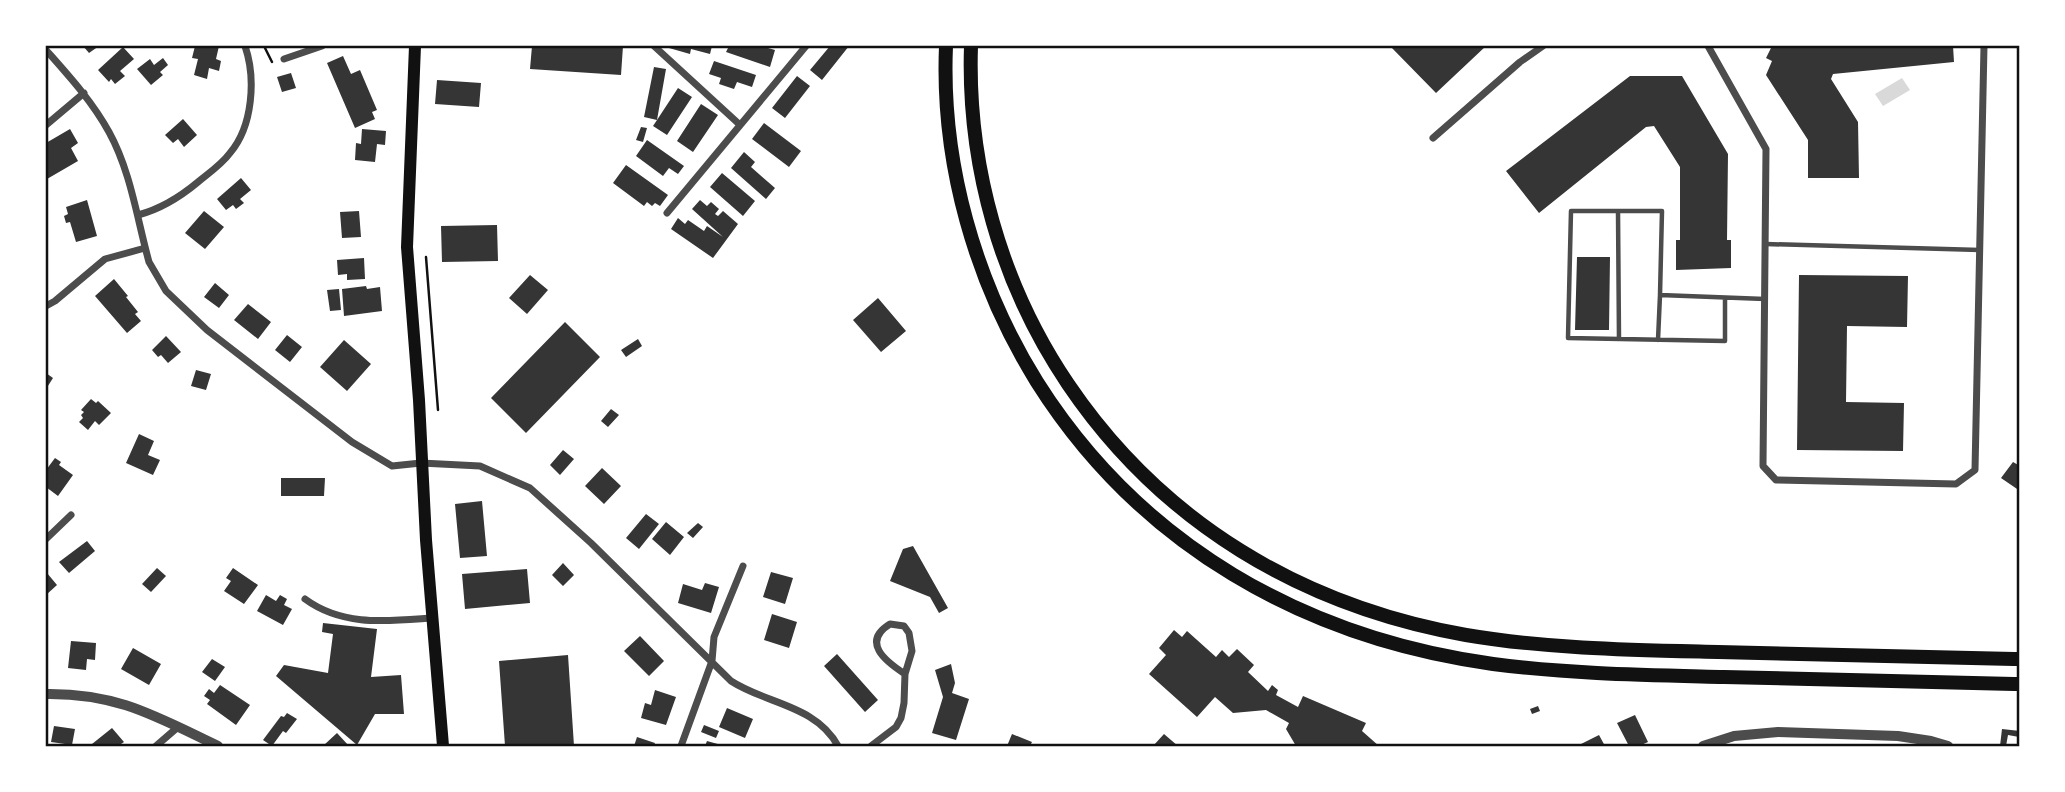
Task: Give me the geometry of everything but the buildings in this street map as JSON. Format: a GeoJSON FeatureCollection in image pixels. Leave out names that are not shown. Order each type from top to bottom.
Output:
{"type":"FeatureCollection","features":[{"type":"Feature","properties":{"kind":"highway"},"geometry":{"type":"LineString","coordinates":[[946,46],[948,119],[963,206],[990,291],[1016,345],[1063,420],[1122,488],[1166,528],[1240,580],[1303,612],[1367,637],[1407,648],[1494,664],[1614,674],[2020,684]]}},
{"type":"Feature","properties":{"kind":"highway"},"geometry":{"type":"LineString","coordinates":[[971,46],[973,115],[983,183],[998,240],[1032,323],[1077,398],[1134,466],[1178,506],[1249,557],[1301,584],[1356,607],[1412,623],[1498,639],[1615,649],[2020,659]]}},
{"type":"Feature","properties":{"kind":"main road"},"geometry":{"type":"LineString","coordinates":[[415,46],[407,247],[443,747]]}},
{"type":"Feature","properties":{"kind":"street"},"geometry":{"type":"LineString","coordinates":[[138,215],[175,199],[229,155],[238,142],[249,106],[251,71],[244,46]]}},
{"type":"Feature","properties":{"kind":"street"},"geometry":{"type":"LineString","coordinates":[[284,59],[322,46]]}},
{"type":"Feature","properties":{"kind":"street"},"geometry":{"type":"LineString","coordinates":[[654,46],[739,124]]}},
{"type":"Feature","properties":{"kind":"street"},"geometry":{"type":"LineString","coordinates":[[667,213],[806,46]]}},
{"type":"Feature","properties":{"kind":"street"},"geometry":{"type":"LineString","coordinates":[[1433,138],[1520,62],[1543,46]]}},
{"type":"Feature","properties":{"kind":"street"},"geometry":{"type":"LineString","coordinates":[[1708,46],[1766,149],[1763,466],[1776,480],[1956,484],[1975,470],[1984,46]]}},
{"type":"Feature","properties":{"kind":"street"},"geometry":{"type":"LineString","coordinates":[[46,50],[84,93],[116,146],[153,270],[166,291],[207,330],[352,442],[391,466],[421,463],[480,466],[530,488],[591,543],[731,681],[747,691],[804,713],[822,726],[838,747]]}},
{"type":"Feature","properties":{"kind":"street"},"geometry":{"type":"LineString","coordinates":[[46,125],[84,93]]}},
{"type":"Feature","properties":{"kind":"street"},"geometry":{"type":"LineString","coordinates":[[46,306],[105,260],[145,248]]}},
{"type":"Feature","properties":{"kind":"street"},"geometry":{"type":"LineString","coordinates":[[46,539],[71,515]]}},
{"type":"Feature","properties":{"kind":"street"},"geometry":{"type":"LineString","coordinates":[[681,747],[712,661],[714,638],[743,566]]}},
{"type":"Feature","properties":{"kind":"street"},"geometry":{"type":"LineString","coordinates":[[304,599],[328,611],[358,620],[378,622],[432,618]]}},
{"type":"Feature","properties":{"kind":"street"},"geometry":{"type":"LineString","coordinates":[[871,747],[896,727],[904,703],[905,674],[912,651],[909,633],[904,626],[890,624],[878,633],[876,641],[879,651],[905,674]]}},
{"type":"Feature","properties":{"kind":"street"},"geometry":{"type":"LineString","coordinates":[[46,694],[74,694],[137,707],[218,747]]}},
{"type":"Feature","properties":{"kind":"street"},"geometry":{"type":"LineString","coordinates":[[156,747],[178,727]]}},
{"type":"Feature","properties":{"kind":"street"},"geometry":{"type":"LineString","coordinates":[[1703,747],[1734,736],[1778,732],[1898,736],[1931,741],[1948,747]]}},
{"type":"Feature","properties":{"kind":"lane"},"geometry":{"type":"LineString","coordinates":[[1658,340],[1662,211],[1571,211],[1568,338],[1658,340],[1725,341],[1725,298]]}},
{"type":"Feature","properties":{"kind":"lane"},"geometry":{"type":"LineString","coordinates":[[1618,211],[1619,339]]}},
{"type":"Feature","properties":{"kind":"lane"},"geometry":{"type":"LineString","coordinates":[[1765,244],[1980,250]]}},
{"type":"Feature","properties":{"kind":"lane"},"geometry":{"type":"LineString","coordinates":[[1660,295],[1766,299]]}},
{"type":"Feature","properties":{"kind":"path"},"geometry":{"type":"LineString","coordinates":[[426,257],[438,410]]}},
{"type":"Feature","properties":{"kind":"shaded area"},"geometry":{"type":"Polygon","coordinates":[[[1902,78],[1910,90],[1883,106],[1875,94],[1902,78]]]}}]}
